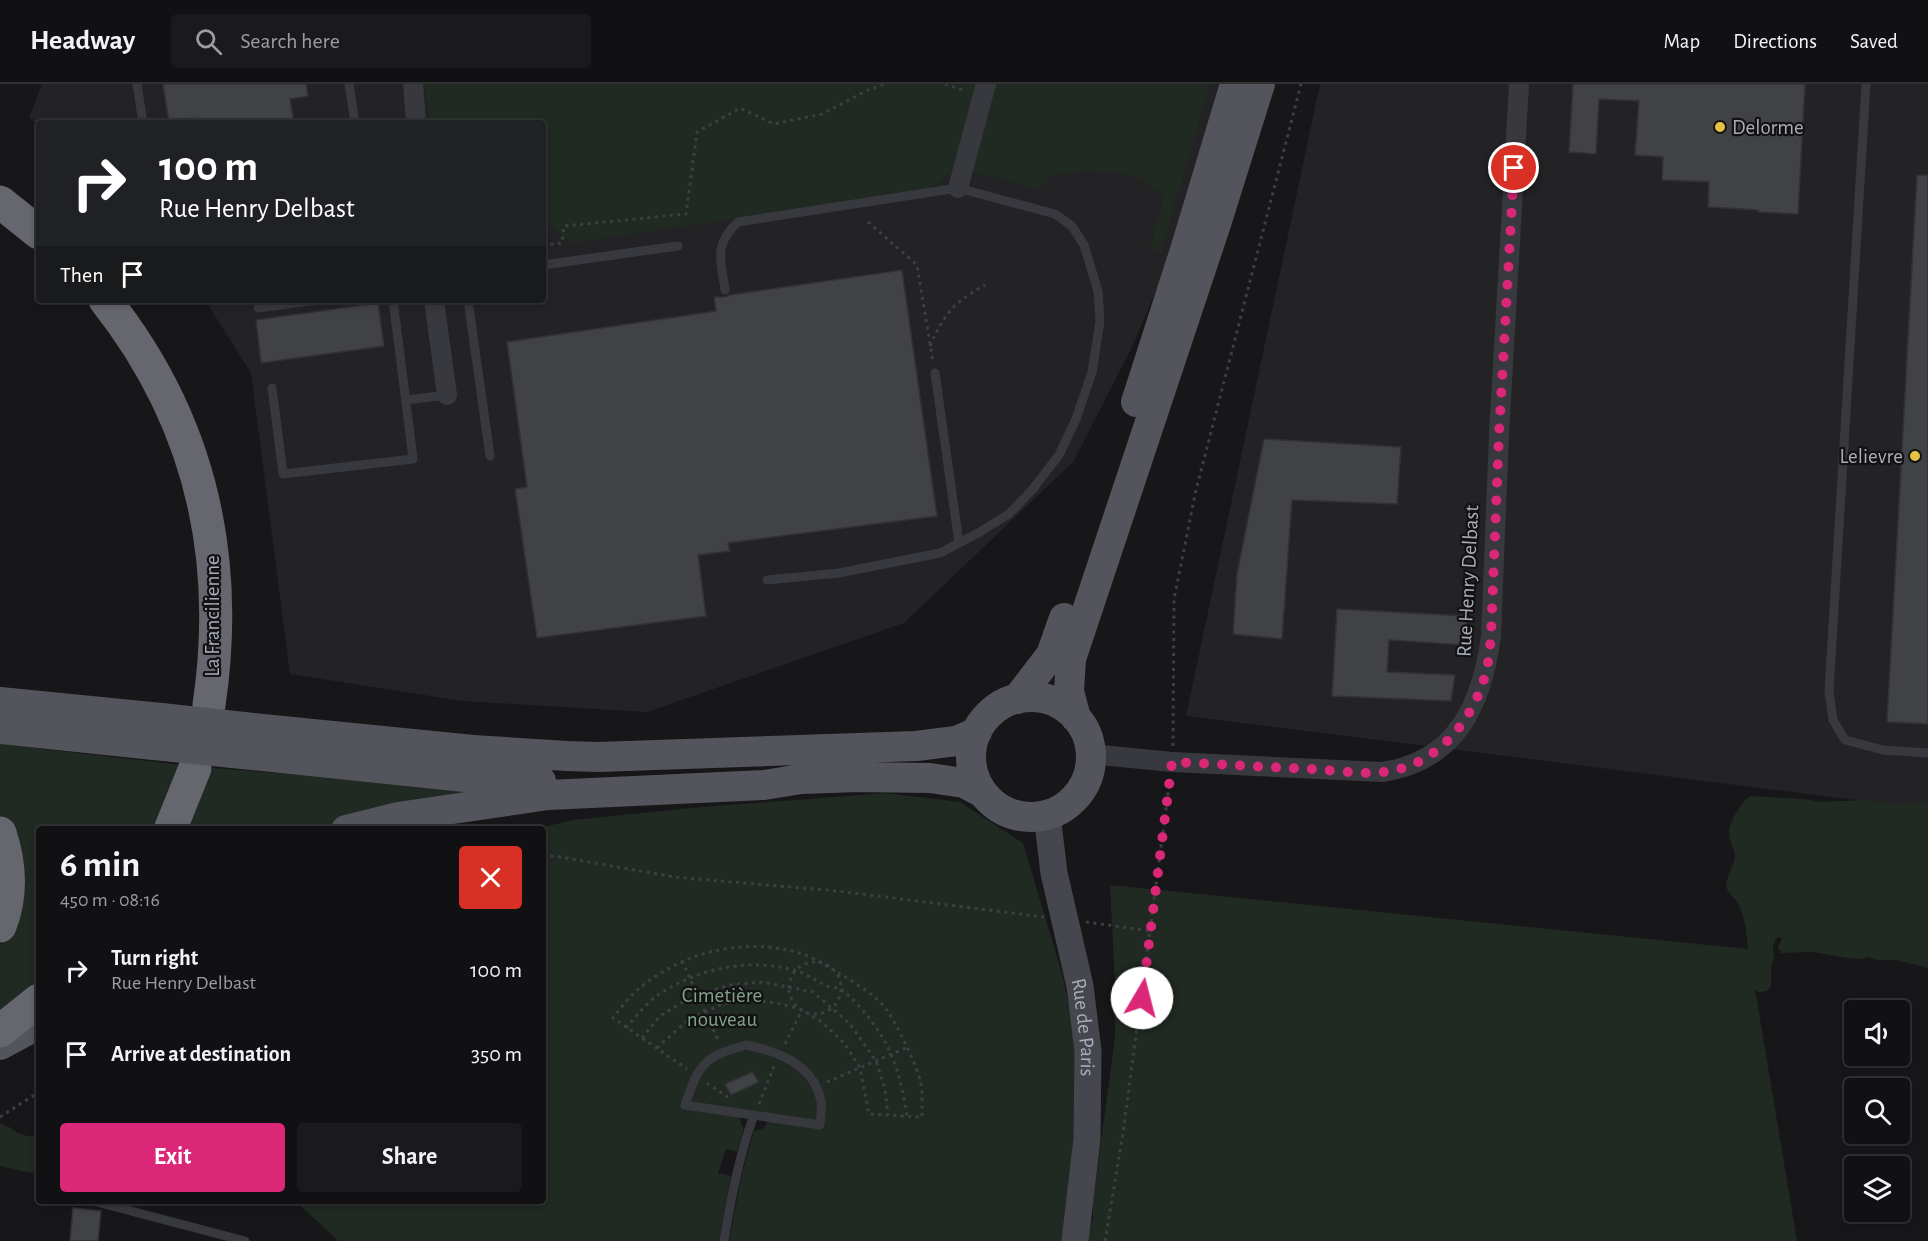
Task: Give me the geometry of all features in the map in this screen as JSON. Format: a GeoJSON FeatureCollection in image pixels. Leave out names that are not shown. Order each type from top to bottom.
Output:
{"type":"FeatureCollection","features":[{"type":"Feature","properties":{"kind":"highway"},"geometry":{"type":"LineString","coordinates":[[0,202],[36,231]]}},
{"type":"Feature","properties":{"kind":"highway","name":"La Francilienne"},"geometry":{"type":"LineString","coordinates":[[107,303],[136,342],[167,398],[188,447],[201,491],[210,532],[216,595],[215,662],[209,705]]}},
{"type":"Feature","properties":{"kind":"highway"},"geometry":{"type":"LineString","coordinates":[[172,826],[195,768]]}},
{"type":"Feature","properties":{"kind":"highway"},"geometry":{"type":"LineString","coordinates":[[0,833],[7,856],[8,879],[8,899],[0,926]]}},
{"type":"Feature","properties":{"kind":"highway"},"geometry":{"type":"LineString","coordinates":[[0,1031],[36,1002]]}},
{"type":"Feature","properties":{"kind":"main road"},"geometry":{"type":"LineString","coordinates":[[1017,699],[1051,655],[1079,577],[1186,247],[1235,84]]}},
{"type":"Feature","properties":{"kind":"main road"},"geometry":{"type":"LineString","coordinates":[[1076,718],[1069,691],[1071,659],[1216,224],[1260,84]]}},
{"type":"Feature","properties":{"kind":"main road"},"geometry":{"type":"LineString","coordinates":[[0,702],[157,731],[238,740],[502,780],[637,780],[766,776],[801,779],[930,778],[964,783],[983,793],[1006,812],[1027,817],[1047,815],[1065,807],[1080,792],[1088,774],[1091,754],[1087,735],[1076,718],[1064,707],[1049,700],[1033,697],[1017,699],[993,711],[977,732],[972,747],[975,779],[983,793]]}},
{"type":"Feature","properties":{"kind":"main road"},"geometry":{"type":"LineString","coordinates":[[0,729],[157,731]]}},
{"type":"Feature","properties":{"kind":"main road"},"geometry":{"type":"LineString","coordinates":[[238,740],[598,757],[916,746],[956,741],[977,732]]}},
{"type":"Feature","properties":{"kind":"main road"},"geometry":{"type":"LineString","coordinates":[[362,826],[398,817],[548,795],[764,785],[801,779]]}},
{"type":"Feature","properties":{"kind":"main road"},"geometry":{"type":"LineString","coordinates":[[0,1045],[36,1026]]}},
{"type":"Feature","properties":{"kind":"street"},"geometry":{"type":"LineString","coordinates":[[413,84],[416,120]]}},
{"type":"Feature","properties":{"kind":"street","name":"Rue Henry Delbast"},"geometry":{"type":"LineString","coordinates":[[1091,754],[1172,762],[1364,772],[1398,770],[1415,764],[1440,748],[1462,725],[1472,709],[1487,668],[1491,636],[1499,434],[1519,84]]}},
{"type":"Feature","properties":{"kind":"street"},"geometry":{"type":"LineString","coordinates":[[958,188],[984,90]]}},
{"type":"Feature","properties":{"kind":"street"},"geometry":{"type":"LineString","coordinates":[[434,303],[447,394]]}},
{"type":"Feature","properties":{"kind":"street","name":"Rue de Paris"},"geometry":{"type":"LineString","coordinates":[[1047,815],[1054,873],[1080,986],[1088,1051],[1087,1139],[1075,1241]]}},
{"type":"Feature","properties":{"kind":"lane"},"geometry":{"type":"LineString","coordinates":[[137,84],[143,120]]}},
{"type":"Feature","properties":{"kind":"lane"},"geometry":{"type":"LineString","coordinates":[[349,84],[355,120]]}},
{"type":"Feature","properties":{"kind":"lane"},"geometry":{"type":"LineString","coordinates":[[1866,84],[1829,691],[1833,720],[1845,740],[1883,750],[1928,753]]}},
{"type":"Feature","properties":{"kind":"lane"},"geometry":{"type":"LineString","coordinates":[[725,290],[721,247],[726,233],[738,222],[958,188],[1055,214],[1072,226],[1084,245],[1098,291],[1100,321],[1092,372],[1076,419],[1059,455],[1032,490],[1008,513],[978,533],[940,553],[839,573],[767,580]]}},
{"type":"Feature","properties":{"kind":"lane"},"geometry":{"type":"LineString","coordinates":[[546,266],[678,246]]}},
{"type":"Feature","properties":{"kind":"lane"},"geometry":{"type":"LineString","coordinates":[[258,309],[297,303]]}},
{"type":"Feature","properties":{"kind":"lane"},"geometry":{"type":"LineString","coordinates":[[272,388],[283,474],[413,459],[393,303]]}},
{"type":"Feature","properties":{"kind":"lane"},"geometry":{"type":"LineString","coordinates":[[468,303],[490,456]]}},
{"type":"Feature","properties":{"kind":"lane"},"geometry":{"type":"LineString","coordinates":[[935,373],[959,543]]}},
{"type":"Feature","properties":{"kind":"lane"},"geometry":{"type":"LineString","coordinates":[[406,400],[447,394]]}},
{"type":"Feature","properties":{"kind":"lane"},"geometry":{"type":"LineString","coordinates":[[746,1045],[768,1049],[803,1067],[817,1086],[821,1103],[820,1125],[685,1105],[695,1075],[708,1061],[723,1052],[746,1045]]}},
{"type":"Feature","properties":{"kind":"lane"},"geometry":{"type":"LineString","coordinates":[[724,1241],[742,1153],[754,1115]]}},
{"type":"Feature","properties":{"kind":"lane"},"geometry":{"type":"LineString","coordinates":[[105,1204],[244,1241]]}},
{"type":"Feature","properties":{"kind":"path"},"geometry":{"type":"LineString","coordinates":[[546,245],[562,243],[564,226],[686,214],[697,132],[740,108],[774,124],[822,114],[868,90],[885,84]]}},
{"type":"Feature","properties":{"kind":"path"},"geometry":{"type":"LineString","coordinates":[[945,84],[984,90]]}},
{"type":"Feature","properties":{"kind":"path"},"geometry":{"type":"LineString","coordinates":[[1105,1241],[1123,1133],[1172,762],[1174,599],[1196,490],[1301,84]]}},
{"type":"Feature","properties":{"kind":"path"},"geometry":{"type":"LineString","coordinates":[[867,222],[917,265],[935,373]]}},
{"type":"Feature","properties":{"kind":"path"},"geometry":{"type":"LineString","coordinates":[[930,346],[940,322],[950,310],[965,296],[985,285]]}},
{"type":"Feature","properties":{"kind":"path"},"geometry":{"type":"LineString","coordinates":[[546,856],[674,877],[837,891],[1151,931]]}},
{"type":"Feature","properties":{"kind":"path"},"geometry":{"type":"LineString","coordinates":[[657,1048],[686,1022],[720,1005],[739,1001],[761,1001],[782,1004],[802,1010],[817,1014],[831,1008],[836,1003],[840,989],[837,976],[827,966],[819,963],[803,965],[792,975],[789,987],[792,1001],[802,1010],[822,1022],[844,1043],[860,1068],[869,1113],[922,1117],[921,1081],[908,1047],[883,1005],[860,986],[827,966],[801,953],[773,947],[742,946],[712,951],[682,962],[656,975],[633,994],[613,1018],[754,1115]]}},
{"type":"Feature","properties":{"kind":"path"},"geometry":{"type":"LineString","coordinates":[[682,962],[723,1052]]}},
{"type":"Feature","properties":{"kind":"path"},"geometry":{"type":"LineString","coordinates":[[627,1028],[657,995],[690,978],[720,967],[755,965],[796,970],[829,987],[840,989],[876,1027],[892,1054],[902,1082],[907,1116]]}},
{"type":"Feature","properties":{"kind":"path"},"geometry":{"type":"LineString","coordinates":[[642,1038],[660,1016],[697,995],[730,985],[764,982],[813,992],[850,1024],[876,1061],[885,1089],[888,1115]]}},
{"type":"Feature","properties":{"kind":"path"},"geometry":{"type":"LineString","coordinates":[[817,1086],[908,1047]]}},
{"type":"Feature","properties":{"kind":"path"},"geometry":{"type":"LineString","coordinates":[[0,1117],[36,1094]]}},
{"type":"Feature","properties":{"kind":"shaded area"},"geometry":{"type":"Polygon","coordinates":[[[42,84],[1219,84],[1169,261],[1131,349],[1073,462],[904,623],[647,712],[462,701],[290,674],[251,373],[207,303],[546,303],[546,120],[36,120],[36,124],[29,118],[42,84]]]}},
{"type":"Feature","properties":{"kind":"shaded area"},"geometry":{"type":"Polygon","coordinates":[[[1320,84],[1928,84],[1928,809],[1186,716],[1320,84]]]}},
{"type":"Feature","properties":{"kind":"green space"},"geometry":{"type":"Polygon","coordinates":[[[425,84],[1210,84],[1161,252],[1150,249],[1164,194],[1135,176],[1086,170],[1052,176],[1040,189],[959,168],[926,191],[571,243],[552,226],[546,225],[546,120],[430,120],[425,84]]]}},
{"type":"Feature","properties":{"kind":"green space"},"geometry":{"type":"Polygon","coordinates":[[[0,744],[183,765],[159,826],[36,826],[36,988],[0,1018],[0,945],[5,936],[6,826],[0,815],[0,744]]]}},
{"type":"Feature","properties":{"kind":"green space"},"geometry":{"type":"Polygon","coordinates":[[[212,768],[513,791],[338,826],[187,826],[212,768]]]}},
{"type":"Feature","properties":{"kind":"green space","name":"Cimetière nouveau"},"geometry":{"type":"Polygon","coordinates":[[[885,793],[960,802],[1023,843],[1063,977],[1074,1031],[1079,1087],[1064,1241],[729,1241],[741,1178],[754,1131],[764,1128],[770,1118],[739,1114],[744,1128],[737,1152],[726,1149],[718,1173],[731,1176],[719,1241],[338,1241],[299,1204],[546,1204],[546,826],[574,820],[691,808],[885,793]]]}},
{"type":"Feature","properties":{"kind":"green space"},"geometry":{"type":"Polygon","coordinates":[[[1751,796],[1819,802],[1864,800],[1928,804],[1928,968],[1896,960],[1877,960],[1868,957],[1848,958],[1813,952],[1781,953],[1778,947],[1782,939],[1779,937],[1773,945],[1771,986],[1767,991],[1759,992],[1755,989],[1797,1241],[1087,1241],[1093,1217],[1093,1201],[1115,1037],[1110,885],[1748,949],[1742,914],[1726,885],[1735,857],[1729,837],[1731,824],[1740,807],[1751,796]]]}},
{"type":"Feature","properties":{"kind":"green space"},"geometry":{"type":"Polygon","coordinates":[[[0,1123],[26,1136],[36,1136],[36,1171],[31,1173],[0,1166],[0,1123]]]}},
{"type":"Feature","properties":{"kind":"building"},"geometry":{"type":"Polygon","coordinates":[[[163,84],[306,84],[308,96],[290,99],[294,120],[195,120],[195,118],[169,120],[163,84]]]}},
{"type":"Feature","properties":{"kind":"building","name":"Delorme"},"geometry":{"type":"Polygon","coordinates":[[[1573,84],[1805,84],[1798,214],[1708,207],[1709,182],[1662,180],[1663,157],[1635,155],[1639,101],[1599,99],[1596,154],[1569,152],[1573,84]]]}},
{"type":"Feature","properties":{"kind":"building","name":"Lelievre"},"geometry":{"type":"Polygon","coordinates":[[[1917,175],[1928,175],[1928,724],[1887,722],[1917,175]]]}},
{"type":"Feature","properties":{"kind":"building"},"geometry":{"type":"Polygon","coordinates":[[[902,270],[937,516],[728,543],[730,551],[698,555],[706,616],[537,638],[515,489],[527,487],[507,342],[716,311],[714,297],[902,270]]]}},
{"type":"Feature","properties":{"kind":"building"},"geometry":{"type":"Polygon","coordinates":[[[378,303],[384,346],[261,363],[256,320],[378,303]]]}},
{"type":"Feature","properties":{"kind":"building"},"geometry":{"type":"Polygon","coordinates":[[[1264,439],[1401,447],[1397,504],[1292,500],[1282,639],[1233,634],[1237,574],[1264,439]]]}},
{"type":"Feature","properties":{"kind":"building"},"geometry":{"type":"Polygon","coordinates":[[[1337,609],[1467,616],[1465,645],[1389,640],[1387,672],[1455,675],[1451,701],[1332,696],[1337,609]]]}},
{"type":"Feature","properties":{"kind":"building"},"geometry":{"type":"Polygon","coordinates":[[[752,1072],[759,1082],[731,1095],[725,1084],[752,1072]]]}},
{"type":"Feature","properties":{"kind":"building"},"geometry":{"type":"Polygon","coordinates":[[[73,1208],[101,1211],[98,1241],[70,1241],[73,1208]]]}},
{"type":"Feature","properties":{"kind":"place","name":"Delorme"},"geometry":{"type":"Point","coordinates":[1720,127]}},
{"type":"Feature","properties":{"kind":"place","name":"Lelievre"},"geometry":{"type":"Point","coordinates":[1915,456]}},
{"type":"Feature","properties":{"kind":"route"},"geometry":{"type":"LineString","coordinates":[[1142,998],[1172,762],[1364,772],[1398,770],[1433,754],[1448,742],[1472,709],[1487,668],[1491,636],[1499,434],[1514,168]]}}]}
